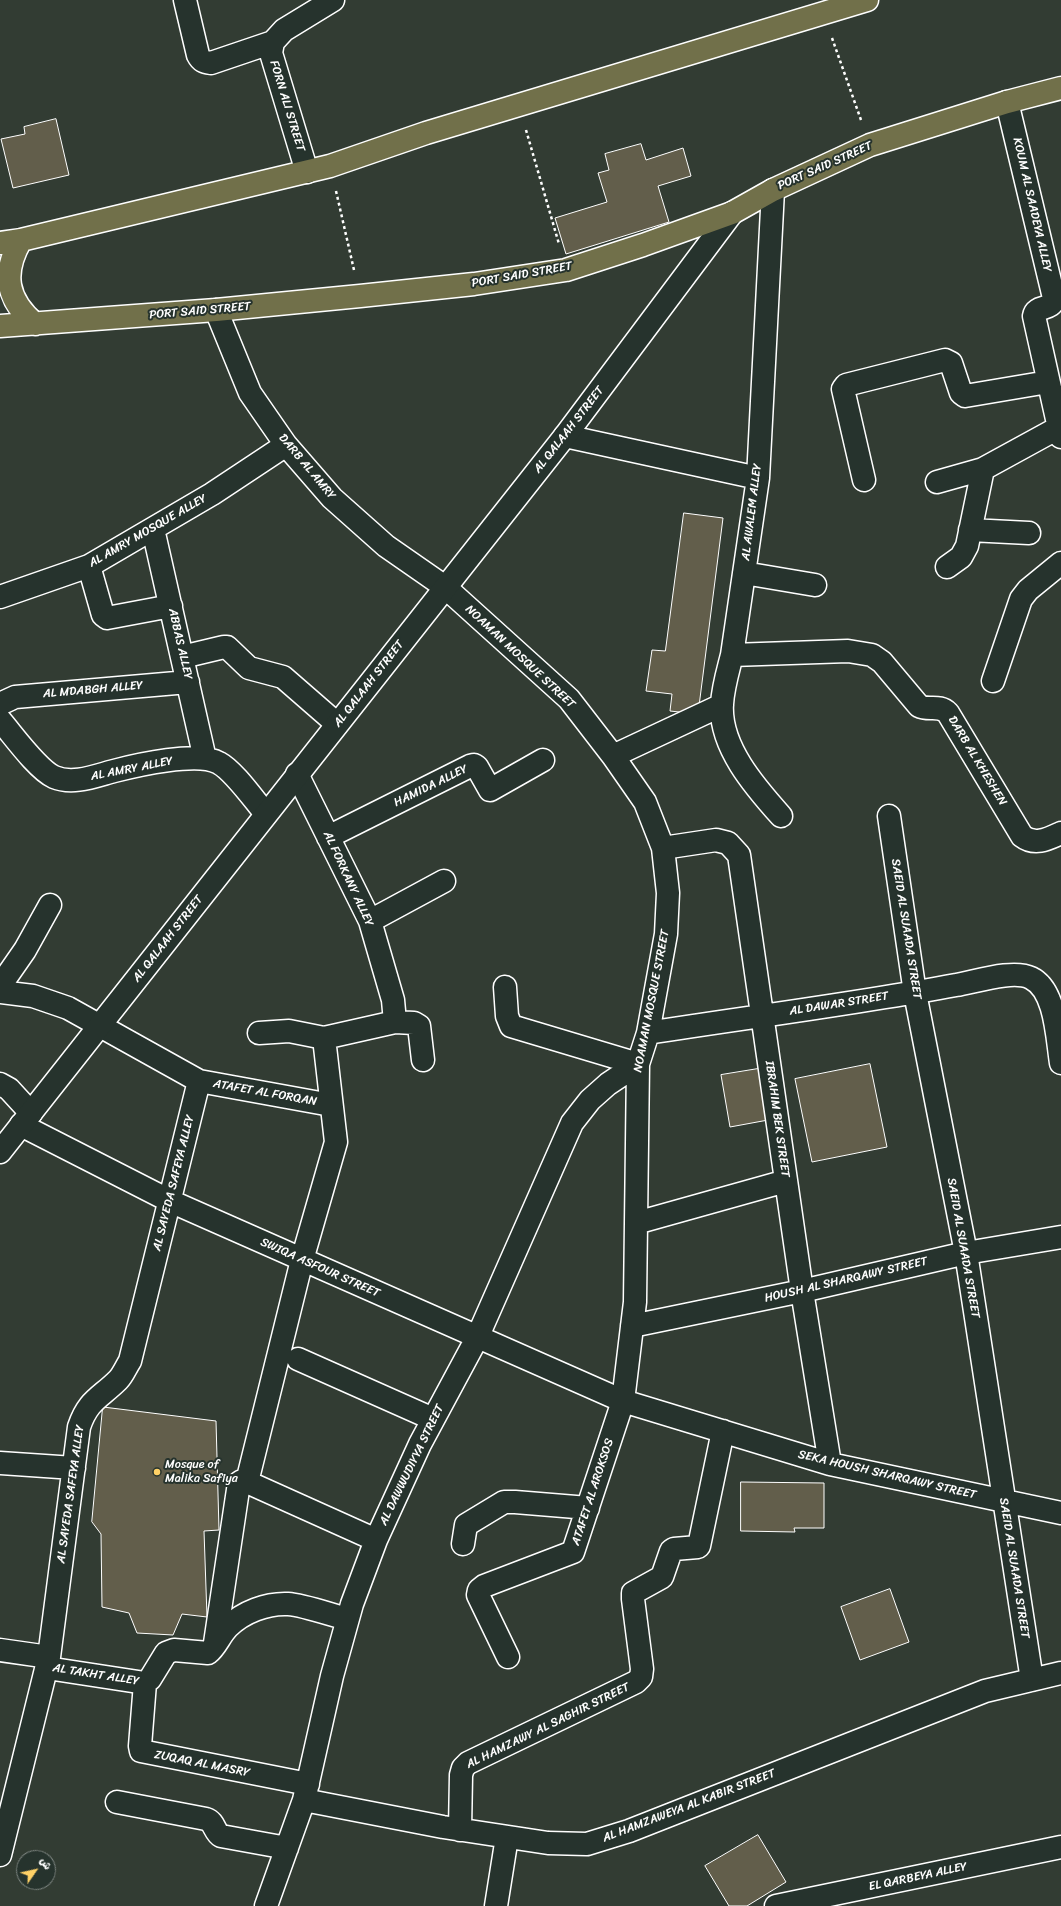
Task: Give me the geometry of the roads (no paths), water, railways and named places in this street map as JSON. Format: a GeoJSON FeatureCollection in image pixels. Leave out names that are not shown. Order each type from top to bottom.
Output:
{"type":"FeatureCollection","features":[{"type":"Feature","properties":{"kind":"main road"},"geometry":{"type":"LineString","coordinates":[[0,243],[21,240],[330,166],[426,133],[867,0]]}},
{"type":"Feature","properties":{"kind":"main road","name":"PORT SAID STREET"},"geometry":{"type":"LineString","coordinates":[[0,326],[216,310],[360,296],[474,284],[566,270],[643,245],[732,213],[773,190],[870,145],[1007,102],[1061,88]]}},
{"type":"Feature","properties":{"kind":"main road"},"geometry":{"type":"LineString","coordinates":[[21,240],[13,254],[9,269],[10,285],[14,300],[23,313],[35,324]]}},
{"type":"Feature","properties":{"kind":"street"},"geometry":{"type":"LineString","coordinates":[[185,0],[198,55],[201,60],[211,63],[273,42],[311,5],[333,0]]}},
{"type":"Feature","properties":{"kind":"street","name":"FORN ALI STREET"},"geometry":{"type":"LineString","coordinates":[[273,42],[272,53],[307,172]]}},
{"type":"Feature","properties":{"kind":"street","name":"KOUM AL SAADEYA ALLEY"},"geometry":{"type":"LineString","coordinates":[[1007,102],[1054,298],[1053,304],[1038,309],[1034,316],[1060,432]]}},
{"type":"Feature","properties":{"kind":"street","name":"AL AWALEM ALLEY"},"geometry":{"type":"LineString","coordinates":[[773,190],[758,478],[732,655],[722,705],[726,731],[736,756],[766,800],[781,816]]}},
{"type":"Feature","properties":{"kind":"street","name":"AL QALAAH STREET"},"geometry":{"type":"LineString","coordinates":[[0,1152],[565,436],[732,213]]}},
{"type":"Feature","properties":{"kind":"street","name":"DARB AL AMRY"},"geometry":{"type":"LineString","coordinates":[[216,310],[250,393],[286,445],[332,498],[386,546],[445,587]]}},
{"type":"Feature","properties":{"kind":"street"},"geometry":{"type":"LineString","coordinates":[[864,480],[844,387],[846,385],[945,360],[951,362],[961,392],[968,397],[1048,382]]}},
{"type":"Feature","properties":{"kind":"street"},"geometry":{"type":"LineString","coordinates":[[937,482],[982,469],[1060,432]]}},
{"type":"Feature","properties":{"kind":"street"},"geometry":{"type":"LineString","coordinates":[[565,436],[758,478]]}},
{"type":"Feature","properties":{"kind":"street","name":"AL AMRY MOSQUE ALLEY"},"geometry":{"type":"LineString","coordinates":[[0,597],[89,566],[212,494],[286,445]]}},
{"type":"Feature","properties":{"kind":"street"},"geometry":{"type":"LineString","coordinates":[[947,567],[964,553],[982,469]]}},
{"type":"Feature","properties":{"kind":"street","name":"ABBAS ALLEY"},"geometry":{"type":"LineString","coordinates":[[153,529],[205,759]]}},
{"type":"Feature","properties":{"kind":"street"},"geometry":{"type":"LineString","coordinates":[[970,530],[1029,533]]}},
{"type":"Feature","properties":{"kind":"street"},"geometry":{"type":"LineString","coordinates":[[993,681],[1021,599],[1028,590],[1061,563]]}},
{"type":"Feature","properties":{"kind":"street"},"geometry":{"type":"LineString","coordinates":[[89,566],[103,615],[107,618],[171,606]]}},
{"type":"Feature","properties":{"kind":"street"},"geometry":{"type":"LineString","coordinates":[[744,573],[816,585]]}},
{"type":"Feature","properties":{"kind":"street","name":"NOAMAN MOSQUE STREET"},"geometry":{"type":"LineString","coordinates":[[445,587],[569,700],[613,756],[644,802],[663,848],[668,893],[666,934],[648,1033],[638,1064],[635,1302],[623,1401]]}},
{"type":"Feature","properties":{"kind":"street"},"geometry":{"type":"LineString","coordinates":[[182,657],[227,647],[249,668],[283,678],[337,724]]}},
{"type":"Feature","properties":{"kind":"street","name":"DARB AL KHESHEN"},"geometry":{"type":"LineString","coordinates":[[732,655],[848,650],[872,655],[882,662],[919,706],[924,708],[938,707],[944,709],[948,713],[1022,836],[1028,841],[1036,842],[1061,833]]}},
{"type":"Feature","properties":{"kind":"street","name":"AL MDABGH ALLEY"},"geometry":{"type":"LineString","coordinates":[[0,704],[14,697],[188,682]]}},
{"type":"Feature","properties":{"kind":"street"},"geometry":{"type":"LineString","coordinates":[[613,756],[722,705]]}},
{"type":"Feature","properties":{"kind":"street","name":"AL AMRY ALLEY"},"geometry":{"type":"LineString","coordinates":[[0,720],[43,770],[55,777],[68,780],[81,779],[140,765],[191,758],[205,759],[219,763],[236,779],[266,814]]}},
{"type":"Feature","properties":{"kind":"street","name":"HAMIDA ALLEY"},"geometry":{"type":"LineString","coordinates":[[328,837],[470,766],[474,765],[477,767],[490,790],[543,760]]}},
{"type":"Feature","properties":{"kind":"street","name":"AL FORKANY ALLEY"},"geometry":{"type":"LineString","coordinates":[[298,774],[370,921],[393,1000],[395,1022]]}},
{"type":"Feature","properties":{"kind":"street","name":"SAEID AL SUAADA STREET"},"geometry":{"type":"LineString","coordinates":[[890,816],[915,993],[966,1253],[1032,1680]]}},
{"type":"Feature","properties":{"kind":"street","name":"IBRAHIM BEK STREET"},"geometry":{"type":"LineString","coordinates":[[663,848],[716,840],[728,843],[739,855],[802,1291],[830,1464]]}},
{"type":"Feature","properties":{"kind":"street"},"geometry":{"type":"LineString","coordinates":[[370,921],[444,881]]}},
{"type":"Feature","properties":{"kind":"street"},"geometry":{"type":"LineString","coordinates":[[0,986],[25,950],[50,906]]}},
{"type":"Feature","properties":{"kind":"street","name":"AL DAWAR STREET"},"geometry":{"type":"LineString","coordinates":[[648,1033],[915,993],[1013,974],[1030,977],[1043,986],[1050,999],[1061,1063]]}},
{"type":"Feature","properties":{"kind":"street"},"geometry":{"type":"LineString","coordinates":[[505,987],[507,1016],[511,1026],[638,1064]]}},
{"type":"Feature","properties":{"kind":"street","name":"ATAFET AL FORQAN"},"geometry":{"type":"LineString","coordinates":[[0,992],[33,996],[61,1005],[100,1024],[199,1081],[331,1105]]}},
{"type":"Feature","properties":{"kind":"street"},"geometry":{"type":"LineString","coordinates":[[259,1033],[289,1031],[324,1038],[395,1022],[414,1023],[419,1026],[423,1060]]}},
{"type":"Feature","properties":{"kind":"street"},"geometry":{"type":"LineString","coordinates":[[247,1482],[302,1260],[336,1142],[324,1038]]}},
{"type":"Feature","properties":{"kind":"street","name":"AL DAWWUDIYYA STREET"},"geometry":{"type":"LineString","coordinates":[[266,1906],[306,1792],[332,1676],[347,1619],[376,1540],[420,1444],[477,1338],[572,1123],[590,1100],[608,1084],[638,1064]]}},
{"type":"Feature","properties":{"kind":"street","name":"AL SAYEDA SAFEYA ALLEY"},"geometry":{"type":"LineString","coordinates":[[0,1855],[48,1662],[79,1427],[84,1412],[93,1400],[120,1378],[130,1361],[199,1081]]}},
{"type":"Feature","properties":{"kind":"street"},"geometry":{"type":"LineString","coordinates":[[0,1084],[9,1089],[26,1119]]}},
{"type":"Feature","properties":{"kind":"street","name":"SWIQA ASFOUR STREET"},"geometry":{"type":"LineString","coordinates":[[26,1119],[170,1201],[477,1338],[623,1401]]}},
{"type":"Feature","properties":{"kind":"street"},"geometry":{"type":"LineString","coordinates":[[636,1223],[786,1181]]}},
{"type":"Feature","properties":{"kind":"street","name":"HOUSH AL SHARQAWY STREET"},"geometry":{"type":"LineString","coordinates":[[632,1326],[802,1291],[966,1253],[1061,1237]]}},
{"type":"Feature","properties":{"kind":"street"},"geometry":{"type":"LineString","coordinates":[[298,1360],[433,1419]]}},
{"type":"Feature","properties":{"kind":"street","name":"SEKA HOUSH SHARQAWY STREET"},"geometry":{"type":"LineString","coordinates":[[623,1401],[830,1464],[1061,1513]]}},
{"type":"Feature","properties":{"kind":"street","name":"ATAFET AL AROKSOS"},"geometry":{"type":"LineString","coordinates":[[508,1657],[478,1595],[479,1590],[484,1586],[571,1554],[576,1548],[623,1401]]}},
{"type":"Feature","properties":{"kind":"street","name":"AL HAMZAWY AL SAGHIR STREET"},"geometry":{"type":"LineString","coordinates":[[460,1830],[461,1775],[463,1768],[468,1763],[636,1682],[641,1677],[642,1669],[632,1599],[633,1593],[662,1577],[671,1551],[674,1549],[699,1546],[723,1431]]}},
{"type":"Feature","properties":{"kind":"street"},"geometry":{"type":"LineString","coordinates":[[0,1463],[74,1468]]}},
{"type":"Feature","properties":{"kind":"street"},"geometry":{"type":"LineString","coordinates":[[215,1643],[239,1483],[242,1481],[376,1540]]}},
{"type":"Feature","properties":{"kind":"street"},"geometry":{"type":"LineString","coordinates":[[463,1544],[466,1525],[504,1502],[588,1508]]}},
{"type":"Feature","properties":{"kind":"street","name":"AL TAKHT ALLEY"},"geometry":{"type":"LineString","coordinates":[[0,1650],[145,1683],[150,1679],[166,1653],[174,1650],[208,1653],[213,1649],[215,1643],[229,1626],[246,1614],[266,1606],[288,1604],[347,1619]]}},
{"type":"Feature","properties":{"kind":"street","name":"AL HAMZAWEYA AL KABIR STREET"},"geometry":{"type":"LineString","coordinates":[[306,1792],[460,1830],[548,1843],[587,1844],[629,1831],[985,1691],[1061,1673]]}},
{"type":"Feature","properties":{"kind":"street","name":"ZUQAQ AL MASRY"},"geometry":{"type":"LineString","coordinates":[[145,1683],[140,1746],[141,1751],[306,1792]]}},
{"type":"Feature","properties":{"kind":"street"},"geometry":{"type":"LineString","coordinates":[[117,1802],[206,1819],[212,1822],[218,1834],[221,1836],[287,1848]]}},
{"type":"Feature","properties":{"kind":"street"},"geometry":{"type":"LineString","coordinates":[[496,1906],[507,1837]]}},
{"type":"Feature","properties":{"kind":"street","name":"EL QARBEYA ALLEY"},"geometry":{"type":"LineString","coordinates":[[776,1906],[1061,1847]]}},
{"type":"Feature","properties":{"kind":"place","name":"Mosque of Malika Safiya"},"geometry":{"type":"Point","coordinates":[157,1472]}}]}
